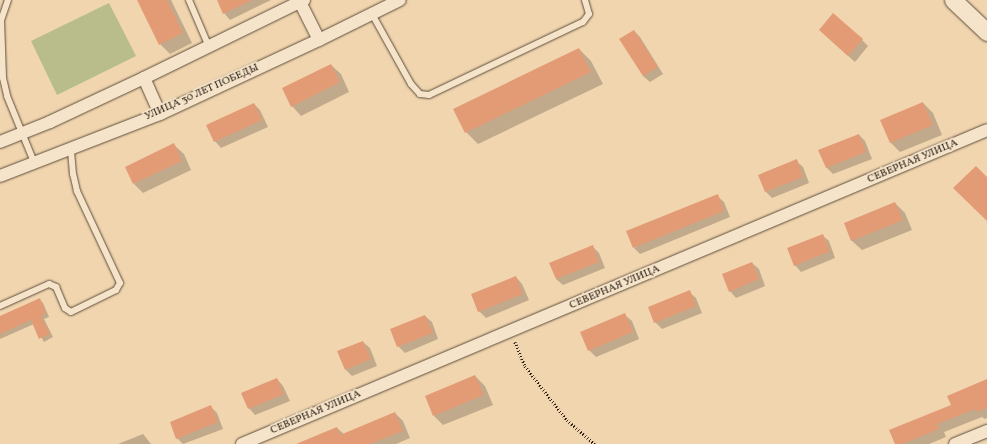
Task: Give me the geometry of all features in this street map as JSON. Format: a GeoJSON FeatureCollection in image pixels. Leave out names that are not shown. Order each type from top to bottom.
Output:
{"type":"FeatureCollection","features":[{"type":"Feature","properties":{"kind":"main road"},"geometry":{"type":"LineString","coordinates":[[953,0],[987,32]]}},
{"type":"Feature","properties":{"kind":"street","name":"УЛИЦА 30 ЛЕТ ПОБЕДЫ"},"geometry":{"type":"LineString","coordinates":[[0,176],[160,114],[319,40],[400,0]]}},
{"type":"Feature","properties":{"kind":"street"},"geometry":{"type":"LineString","coordinates":[[0,142],[50,122],[144,78],[301,1],[319,40]]}},
{"type":"Feature","properties":{"kind":"street"},"geometry":{"type":"LineString","coordinates":[[144,78],[160,114]]}},
{"type":"Feature","properties":{"kind":"street","name":"СЕВЕРНАЯ УЛИЦА"},"geometry":{"type":"LineString","coordinates":[[242,444],[511,332],[987,130]]}},
{"type":"Feature","properties":{"kind":"street"},"geometry":{"type":"LineString","coordinates":[[955,444],[987,431]]}},
{"type":"Feature","properties":{"kind":"lane"},"geometry":{"type":"LineString","coordinates":[[8,0],[0,19],[3,78],[7,96],[34,162]]}},
{"type":"Feature","properties":{"kind":"lane"},"geometry":{"type":"LineString","coordinates":[[189,0],[209,46]]}},
{"type":"Feature","properties":{"kind":"lane"},"geometry":{"type":"LineString","coordinates":[[372,14],[411,84],[420,94],[429,95],[583,22],[589,14],[585,0]]}},
{"type":"Feature","properties":{"kind":"lane"},"geometry":{"type":"LineString","coordinates":[[0,306],[49,284],[56,287],[65,308],[71,312],[116,290],[120,283],[77,191],[67,150]]}},
{"type":"Feature","properties":{"kind":"path"},"geometry":{"type":"LineString","coordinates":[[511,332],[525,366],[566,420],[595,444]]}},
{"type":"Feature","properties":{"kind":"green space"},"geometry":{"type":"Polygon","coordinates":[[[109,3],[136,56],[57,95],[31,41],[109,3]]]}},
{"type":"Feature","properties":{"kind":"building"},"geometry":{"type":"Polygon","coordinates":[[[137,0],[167,0],[183,33],[159,45],[137,0]]]}},
{"type":"Feature","properties":{"kind":"building"},"geometry":{"type":"Polygon","coordinates":[[[217,0],[252,0],[223,14],[217,0]]]}},
{"type":"Feature","properties":{"kind":"building"},"geometry":{"type":"Polygon","coordinates":[[[833,13],[863,39],[848,56],[819,30],[833,13]]]}},
{"type":"Feature","properties":{"kind":"building"},"geometry":{"type":"Polygon","coordinates":[[[634,30],[658,67],[643,76],[619,39],[634,30]]]}},
{"type":"Feature","properties":{"kind":"building"},"geometry":{"type":"Polygon","coordinates":[[[579,48],[591,72],[465,133],[453,109],[579,48]]]}},
{"type":"Feature","properties":{"kind":"building"},"geometry":{"type":"Polygon","coordinates":[[[331,64],[340,82],[291,107],[282,88],[331,64]]]}},
{"type":"Feature","properties":{"kind":"building"},"geometry":{"type":"Polygon","coordinates":[[[923,102],[933,125],[890,143],[880,120],[923,102]]]}},
{"type":"Feature","properties":{"kind":"building"},"geometry":{"type":"Polygon","coordinates":[[[254,103],[262,120],[214,142],[206,125],[254,103]]]}},
{"type":"Feature","properties":{"kind":"building"},"geometry":{"type":"Polygon","coordinates":[[[859,134],[866,152],[826,168],[818,150],[859,134]]]}},
{"type":"Feature","properties":{"kind":"building"},"geometry":{"type":"Polygon","coordinates":[[[174,143],[182,161],[133,184],[125,167],[174,143]]]}},
{"type":"Feature","properties":{"kind":"building"},"geometry":{"type":"Polygon","coordinates":[[[797,159],[803,177],[765,192],[758,175],[797,159]]]}},
{"type":"Feature","properties":{"kind":"building"},"geometry":{"type":"Polygon","coordinates":[[[976,166],[987,177],[987,221],[953,188],[976,166]]]}},
{"type":"Feature","properties":{"kind":"building"},"geometry":{"type":"Polygon","coordinates":[[[718,194],[724,211],[633,248],[626,231],[718,194]]]}},
{"type":"Feature","properties":{"kind":"building"},"geometry":{"type":"Polygon","coordinates":[[[895,202],[903,220],[851,241],[844,223],[895,202]]]}},
{"type":"Feature","properties":{"kind":"building"},"geometry":{"type":"Polygon","coordinates":[[[823,234],[830,251],[794,266],[787,248],[823,234]]]}},
{"type":"Feature","properties":{"kind":"building"},"geometry":{"type":"Polygon","coordinates":[[[593,245],[599,262],[556,279],[549,263],[593,245]]]}},
{"type":"Feature","properties":{"kind":"building"},"geometry":{"type":"Polygon","coordinates":[[[752,262],[759,279],[729,292],[722,274],[752,262]]]}},
{"type":"Feature","properties":{"kind":"building"},"geometry":{"type":"Polygon","coordinates":[[[516,276],[523,294],[478,312],[471,294],[516,276]]]}},
{"type":"Feature","properties":{"kind":"building"},"geometry":{"type":"Polygon","coordinates":[[[690,290],[696,306],[654,323],[648,307],[690,290]]]}},
{"type":"Feature","properties":{"kind":"building"},"geometry":{"type":"Polygon","coordinates":[[[40,298],[46,313],[41,316],[50,334],[39,339],[31,320],[0,334],[0,316],[40,298]]]}},
{"type":"Feature","properties":{"kind":"building"},"geometry":{"type":"Polygon","coordinates":[[[625,313],[633,332],[588,351],[580,332],[625,313]]]}},
{"type":"Feature","properties":{"kind":"building"},"geometry":{"type":"Polygon","coordinates":[[[425,315],[433,333],[397,347],[390,329],[425,315]]]}},
{"type":"Feature","properties":{"kind":"building"},"geometry":{"type":"Polygon","coordinates":[[[363,341],[371,359],[345,370],[337,351],[363,341]]]}},
{"type":"Feature","properties":{"kind":"building"},"geometry":{"type":"Polygon","coordinates":[[[475,375],[484,395],[433,416],[425,396],[475,375]]]}},
{"type":"Feature","properties":{"kind":"building"},"geometry":{"type":"Polygon","coordinates":[[[277,378],[284,394],[248,409],[241,393],[277,378]]]}},
{"type":"Feature","properties":{"kind":"building"},"geometry":{"type":"Polygon","coordinates":[[[987,379],[987,408],[976,412],[975,409],[937,424],[939,429],[902,444],[895,444],[889,430],[951,405],[947,396],[987,379]]]}},
{"type":"Feature","properties":{"kind":"building"},"geometry":{"type":"Polygon","coordinates":[[[211,405],[218,422],[176,439],[170,422],[211,405]]]}},
{"type":"Feature","properties":{"kind":"building"},"geometry":{"type":"Polygon","coordinates":[[[395,412],[403,431],[370,444],[296,444],[337,427],[340,435],[395,412]]]}}]}
